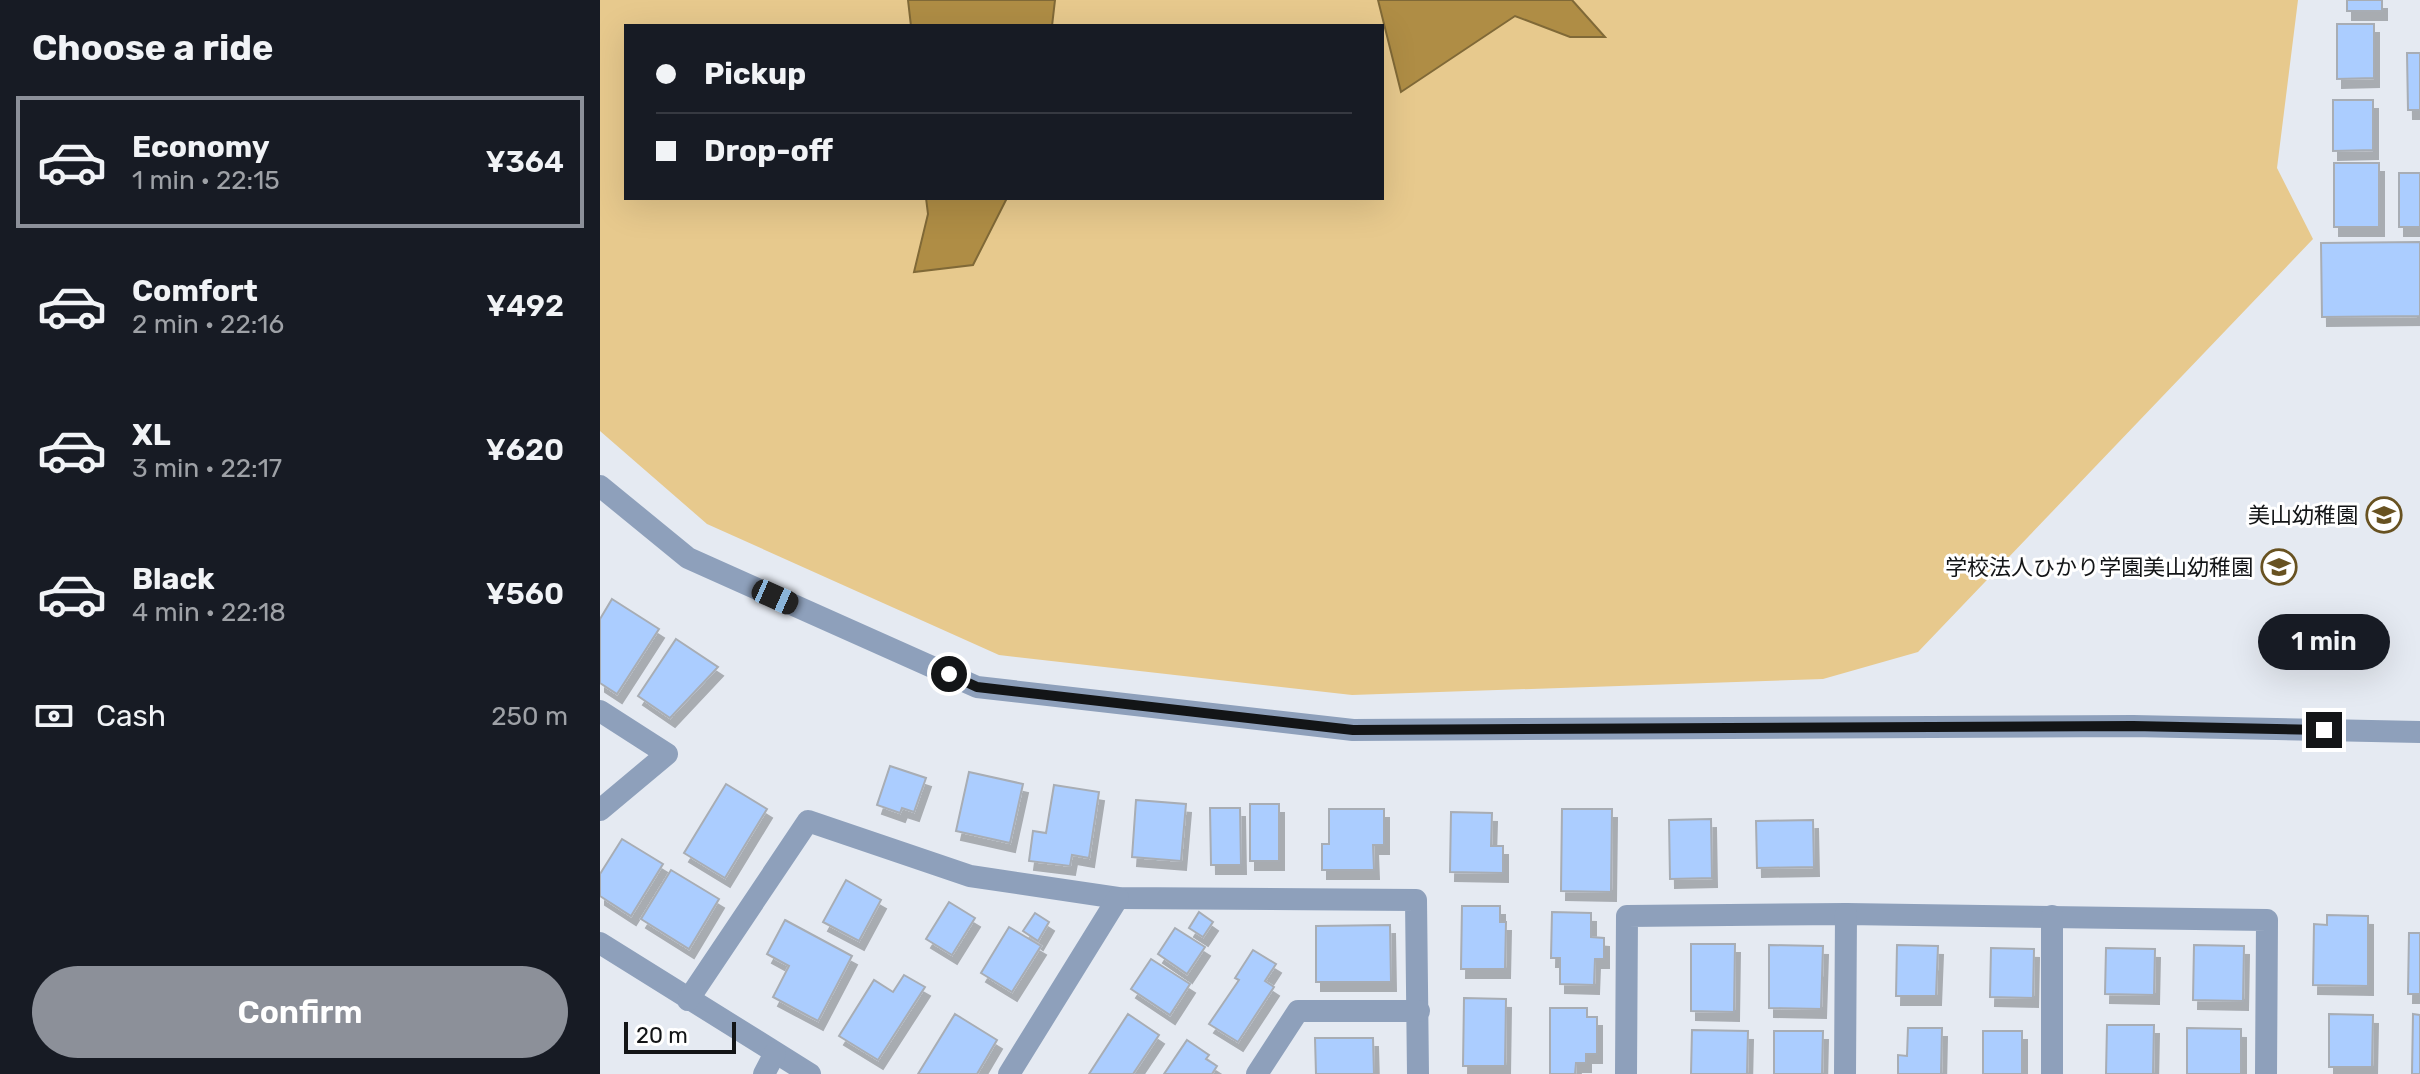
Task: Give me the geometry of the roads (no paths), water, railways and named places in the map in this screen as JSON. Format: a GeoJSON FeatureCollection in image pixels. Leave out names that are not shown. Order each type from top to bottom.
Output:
{"type":"FeatureCollection","features":[{"type":"Feature","properties":{"kind":"street"},"geometry":{"type":"LineString","coordinates":[[600,486],[688,558],[977,687],[1353,730],[2133,726],[2420,732]]}},
{"type":"Feature","properties":{"kind":"street"},"geometry":{"type":"LineString","coordinates":[[600,711],[667,754],[600,810]]}},
{"type":"Feature","properties":{"kind":"street"},"geometry":{"type":"LineString","coordinates":[[688,1000],[808,821],[970,876],[1118,898],[1416,900],[1418,1074]]}},
{"type":"Feature","properties":{"kind":"street"},"geometry":{"type":"LineString","coordinates":[[1009,1074],[1118,898]]}},
{"type":"Feature","properties":{"kind":"street"},"geometry":{"type":"LineString","coordinates":[[1845,1074],[1846,914]]}},
{"type":"Feature","properties":{"kind":"street"},"geometry":{"type":"LineString","coordinates":[[1626,1074],[1627,916],[1846,914],[2267,920],[2266,1074]]}},
{"type":"Feature","properties":{"kind":"street"},"geometry":{"type":"LineString","coordinates":[[2052,916],[2052,1074]]}},
{"type":"Feature","properties":{"kind":"street"},"geometry":{"type":"LineString","coordinates":[[600,943],[810,1074]]}},
{"type":"Feature","properties":{"kind":"street"},"geometry":{"type":"LineString","coordinates":[[1257,1074],[1298,1011],[1419,1011]]}},
{"type":"Feature","properties":{"kind":"street"},"geometry":{"type":"LineString","coordinates":[[764,1074],[775,1053]]}},
{"type":"Feature","properties":{"kind":"place","name":"美山幼稚園"},"geometry":{"type":"Point","coordinates":[2384,515]}},
{"type":"Feature","properties":{"kind":"place","name":"学校法人ひかり学園美山幼稚園"},"geometry":{"type":"Point","coordinates":[2279,567]}}]}
